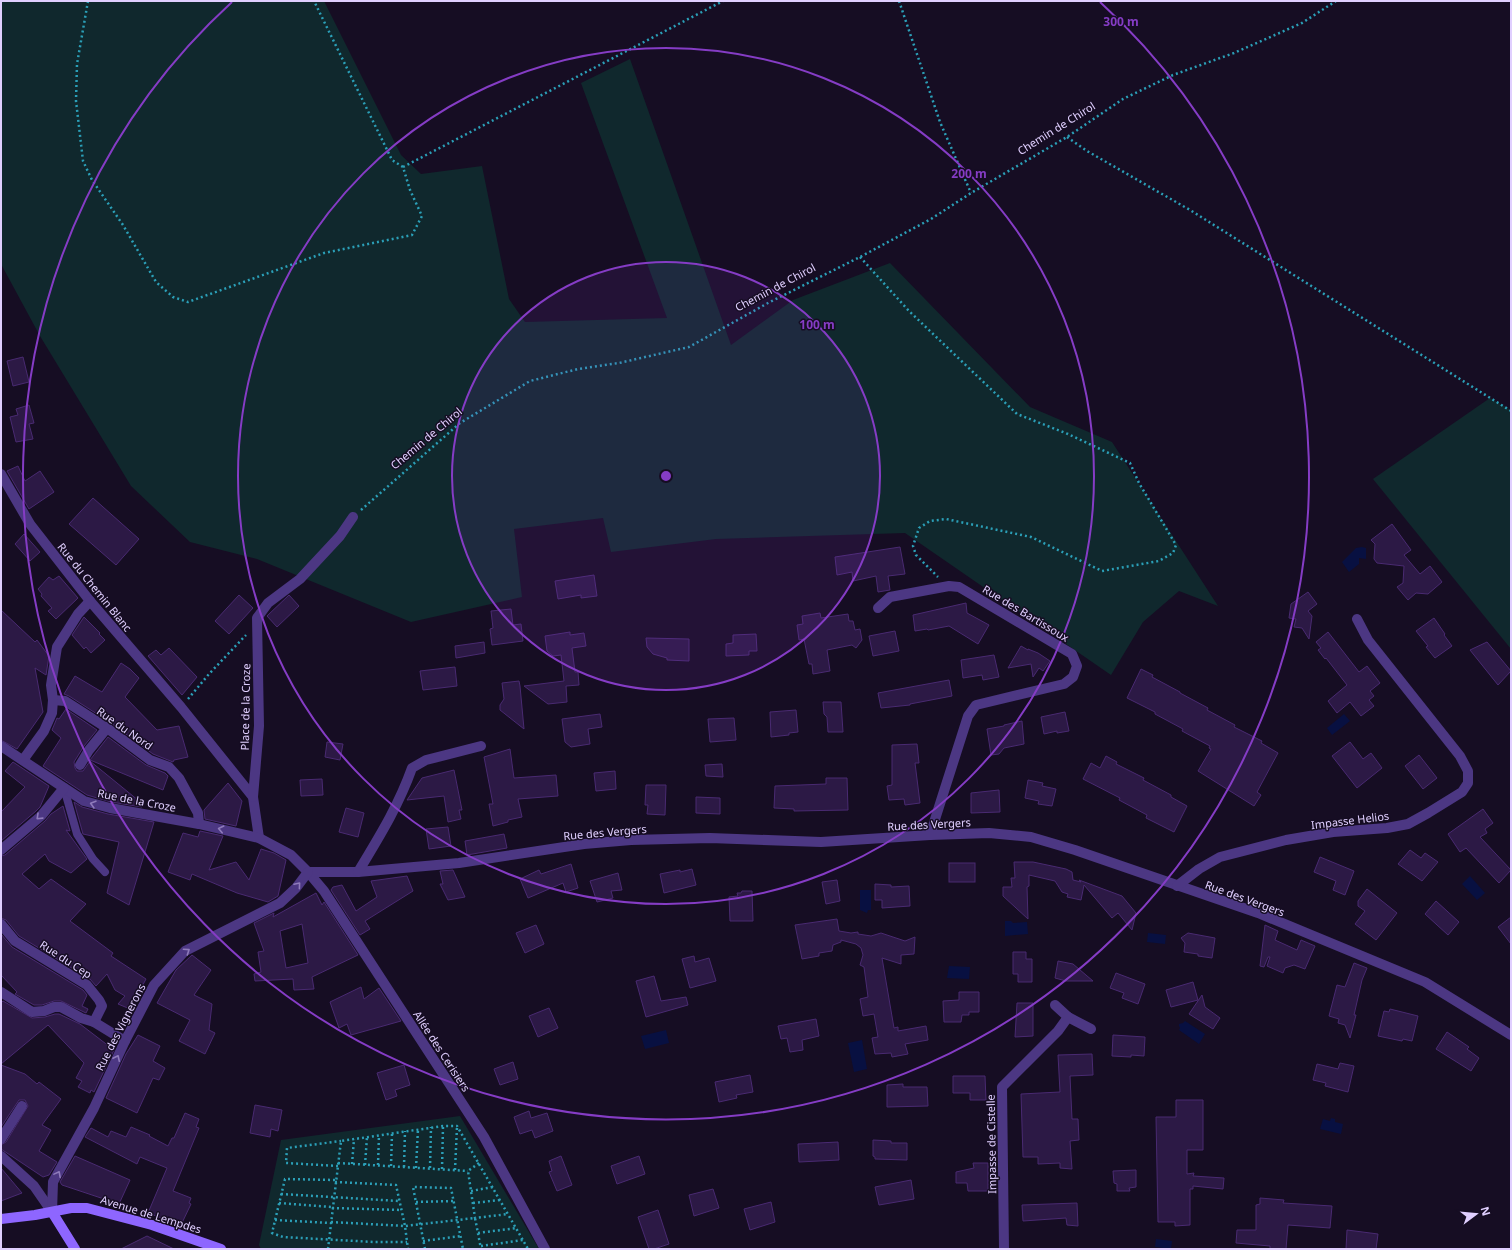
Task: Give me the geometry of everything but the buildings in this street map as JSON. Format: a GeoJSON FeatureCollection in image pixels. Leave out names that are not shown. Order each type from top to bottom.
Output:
{"type":"FeatureCollection","features":[{"type":"Feature","properties":{"kind":"street","name":"Rue du Chemin Blanc"},"geometry":{"type":"LineString","coordinates":[[1,474],[30,524],[90,601],[181,707]]}},
{"type":"Feature","properties":{"kind":"street"},"geometry":{"type":"LineString","coordinates":[[257,618],[268,603],[300,579],[340,536],[353,516]]}},
{"type":"Feature","properties":{"kind":"street","name":"Rue des Bartissoux"},"geometry":{"type":"LineString","coordinates":[[878,608],[890,597],[949,586],[959,586],[1072,654],[1077,666],[1073,677],[1064,684],[976,705],[968,716],[930,835]]}},
{"type":"Feature","properties":{"kind":"street"},"geometry":{"type":"LineString","coordinates":[[23,760],[44,731],[52,713],[53,700],[50,685],[57,647],[78,614],[90,601]]}},
{"type":"Feature","properties":{"kind":"street","name":"Place de la Croze"},"geometry":{"type":"LineString","coordinates":[[257,618],[259,726],[253,797],[259,838]]}},
{"type":"Feature","properties":{"kind":"street","name":"Impasse Helios"},"geometry":{"type":"LineString","coordinates":[[1177,886],[1199,869],[1220,857],[1286,840],[1333,832],[1387,828],[1408,824],[1462,792],[1468,782],[1468,771],[1460,756],[1368,640],[1357,619]]}},
{"type":"Feature","properties":{"kind":"street","name":"Rue du Nord"},"geometry":{"type":"LineString","coordinates":[[53,700],[65,701],[107,728],[150,760],[169,767],[179,778],[198,813],[199,824]]}},
{"type":"Feature","properties":{"kind":"street"},"geometry":{"type":"LineString","coordinates":[[181,707],[253,797]]}},
{"type":"Feature","properties":{"kind":"street"},"geometry":{"type":"LineString","coordinates":[[80,765],[89,750],[107,728]]}},
{"type":"Feature","properties":{"kind":"street","name":"Rue de la Croze"},"geometry":{"type":"LineString","coordinates":[[1,746],[84,801],[110,808],[199,824],[259,838]]}},
{"type":"Feature","properties":{"kind":"street"},"geometry":{"type":"LineString","coordinates":[[358,872],[383,831],[402,795],[412,768],[426,760],[481,746]]}},
{"type":"Feature","properties":{"kind":"street"},"geometry":{"type":"LineString","coordinates":[[1,850],[41,816],[64,788]]}},
{"type":"Feature","properties":{"kind":"street","name":"Rue des Vergers"},"geometry":{"type":"LineString","coordinates":[[308,872],[358,872],[459,863],[584,844],[631,840],[710,838],[821,842],[989,833],[1031,837],[1075,850],[1258,914],[1425,982],[1511,1036]]}},
{"type":"Feature","properties":{"kind":"street"},"geometry":{"type":"LineString","coordinates":[[259,838],[291,855],[308,872]]}},
{"type":"Feature","properties":{"kind":"street","name":"Rue des Vignerons"},"geometry":{"type":"LineString","coordinates":[[52,1212],[53,1182],[94,1108],[125,1041],[154,985],[185,951],[280,903],[296,888],[308,872]]}},
{"type":"Feature","properties":{"kind":"street","name":"Allée des Cerisiers"},"geometry":{"type":"LineString","coordinates":[[308,872],[324,891],[484,1137],[545,1249]]}},
{"type":"Feature","properties":{"kind":"street","name":"Rue du Cep"},"geometry":{"type":"LineString","coordinates":[[1,924],[15,941],[87,985],[102,1006],[94,1022]]}},
{"type":"Feature","properties":{"kind":"street"},"geometry":{"type":"LineString","coordinates":[[1,992],[32,1012],[61,1007],[80,1018],[94,1022],[125,1041]]}},
{"type":"Feature","properties":{"kind":"street"},"geometry":{"type":"LineString","coordinates":[[1055,1005],[1068,1017],[1091,1029]]}},
{"type":"Feature","properties":{"kind":"street","name":"Impasse de Cistelle"},"geometry":{"type":"LineString","coordinates":[[1004,1249],[1002,1087],[1058,1031],[1068,1017]]}},
{"type":"Feature","properties":{"kind":"street"},"geometry":{"type":"LineString","coordinates":[[1,1139],[22,1106]]}},
{"type":"Feature","properties":{"kind":"street"},"geometry":{"type":"LineString","coordinates":[[1,1156],[34,1186],[52,1212],[74,1249]]}},
{"type":"Feature","properties":{"kind":"street","name":"Avenue de Lempdes"},"geometry":{"type":"LineString","coordinates":[[1,1219],[35,1215],[71,1208],[87,1208],[152,1225],[221,1249]]}},
{"type":"Feature","properties":{"kind":"lane"},"geometry":{"type":"LineString","coordinates":[[64,788],[77,834],[93,859],[105,872]]}},
{"type":"Feature","properties":{"kind":"path"},"geometry":{"type":"LineString","coordinates":[[88,1],[77,64],[76,101],[83,161],[92,180],[123,225],[156,282],[173,297],[188,302],[324,253],[412,235],[422,216],[410,190],[403,167],[392,160],[314,1]]}},
{"type":"Feature","properties":{"kind":"path"},"geometry":{"type":"LineString","coordinates":[[403,167],[723,1]]}},
{"type":"Feature","properties":{"kind":"path"},"geometry":{"type":"LineString","coordinates":[[898,1],[940,122],[971,194]]}},
{"type":"Feature","properties":{"kind":"path","name":"Chemin de Chirol"},"geometry":{"type":"LineString","coordinates":[[353,516],[460,424],[530,381],[578,369],[619,363],[689,347],[768,303],[860,257],[931,218],[1067,137],[1123,99],[1173,75],[1234,53],[1302,23],[1336,1]]}},
{"type":"Feature","properties":{"kind":"path"},"geometry":{"type":"LineString","coordinates":[[1067,137],[1087,151],[1190,210],[1511,411]]}},
{"type":"Feature","properties":{"kind":"path"},"geometry":{"type":"LineString","coordinates":[[860,257],[908,311],[1017,414],[1068,434],[1130,463],[1139,483],[1176,545],[1173,553],[1159,561],[1102,571],[1022,534],[946,519],[930,521],[919,528],[913,546],[916,556],[949,586]]}},
{"type":"Feature","properties":{"kind":"path"},"geometry":{"type":"LineString","coordinates":[[181,707],[209,674],[251,630],[257,618]]}},
{"type":"Feature","properties":{"kind":"path"},"geometry":{"type":"LineString","coordinates":[[442,1169],[443,1126]]}},
{"type":"Feature","properties":{"kind":"path"},"geometry":{"type":"LineString","coordinates":[[457,1126],[431,1127],[287,1148],[286,1163],[352,1164],[468,1171],[479,1163]]}},
{"type":"Feature","properties":{"kind":"path"},"geometry":{"type":"LineString","coordinates":[[457,1126],[528,1249]]}},
{"type":"Feature","properties":{"kind":"path"},"geometry":{"type":"LineString","coordinates":[[455,1170],[457,1126]]}},
{"type":"Feature","properties":{"kind":"path"},"geometry":{"type":"LineString","coordinates":[[430,1168],[431,1127]]}},
{"type":"Feature","properties":{"kind":"path"},"geometry":{"type":"LineString","coordinates":[[416,1168],[418,1129]]}},
{"type":"Feature","properties":{"kind":"path"},"geometry":{"type":"LineString","coordinates":[[404,1167],[405,1131]]}},
{"type":"Feature","properties":{"kind":"path"},"geometry":{"type":"LineString","coordinates":[[390,1166],[392,1133]]}},
{"type":"Feature","properties":{"kind":"path"},"geometry":{"type":"LineString","coordinates":[[378,1166],[379,1135]]}},
{"type":"Feature","properties":{"kind":"path"},"geometry":{"type":"LineString","coordinates":[[365,1165],[367,1137]]}},
{"type":"Feature","properties":{"kind":"path"},"geometry":{"type":"LineString","coordinates":[[352,1164],[354,1139]]}},
{"type":"Feature","properties":{"kind":"path"},"geometry":{"type":"LineString","coordinates":[[328,1249],[341,1141]]}},
{"type":"Feature","properties":{"kind":"path"},"geometry":{"type":"LineString","coordinates":[[468,1171],[481,1247],[523,1240]]}},
{"type":"Feature","properties":{"kind":"path"},"geometry":{"type":"LineString","coordinates":[[407,1242],[283,1237],[272,1233],[285,1179],[396,1185],[402,1210],[405,1226],[408,1249]]}},
{"type":"Feature","properties":{"kind":"path"},"geometry":{"type":"LineString","coordinates":[[425,1249],[412,1187],[451,1188],[463,1249]]}},
{"type":"Feature","properties":{"kind":"path"},"geometry":{"type":"LineString","coordinates":[[471,1190],[493,1187]]}},
{"type":"Feature","properties":{"kind":"path"},"geometry":{"type":"LineString","coordinates":[[281,1194],[399,1201]]}},
{"type":"Feature","properties":{"kind":"path"},"geometry":{"type":"LineString","coordinates":[[473,1203],[500,1200]]}},
{"type":"Feature","properties":{"kind":"path"},"geometry":{"type":"LineString","coordinates":[[416,1202],[454,1202]]}},
{"type":"Feature","properties":{"kind":"path"},"geometry":{"type":"LineString","coordinates":[[279,1203],[402,1210]]}},
{"type":"Feature","properties":{"kind":"path"},"geometry":{"type":"LineString","coordinates":[[275,1220],[405,1226],[508,1214]]}},
{"type":"Feature","properties":{"kind":"path"},"geometry":{"type":"LineString","coordinates":[[478,1233],[517,1228]]}},
{"type":"Feature","properties":{"kind":"path"},"geometry":{"type":"LineString","coordinates":[[423,1241],[461,1236]]}},
{"type":"Feature","properties":{"kind":"green space"},"geometry":{"type":"Polygon","coordinates":[[[1,1],[324,1],[401,155],[421,174],[482,166],[509,299],[525,322],[667,318],[581,83],[630,59],[731,345],[793,300],[890,263],[1030,407],[1112,442],[1218,606],[1179,591],[1143,622],[1111,675],[905,533],[716,539],[611,552],[603,518],[514,529],[522,597],[411,622],[257,559],[190,542],[131,486],[40,336],[1,264],[1,1]]]}},
{"type":"Feature","properties":{"kind":"green space"},"geometry":{"type":"Polygon","coordinates":[[[1490,398],[1511,410],[1511,649],[1373,479],[1490,398]]]}},
{"type":"Feature","properties":{"kind":"green space"},"geometry":{"type":"Polygon","coordinates":[[[460,1116],[539,1249],[261,1249],[259,1245],[281,1140],[460,1116]]]}},
{"type":"Feature","properties":{"kind":"shaded area"},"geometry":{"type":"Polygon","coordinates":[[[1356,548],[1366,548],[1366,559],[1359,558],[1359,564],[1349,572],[1342,562],[1356,548]]]}},
{"type":"Feature","properties":{"kind":"shaded area"},"geometry":{"type":"Polygon","coordinates":[[[1344,714],[1350,721],[1332,735],[1327,728],[1344,714]]]}},
{"type":"Feature","properties":{"kind":"shaded area"},"geometry":{"type":"Polygon","coordinates":[[[1470,876],[1485,893],[1477,900],[1462,884],[1470,876]]]}},
{"type":"Feature","properties":{"kind":"shaded area"},"geometry":{"type":"Polygon","coordinates":[[[860,890],[871,890],[871,910],[868,910],[867,913],[860,910],[860,890]]]}},
{"type":"Feature","properties":{"kind":"shaded area"},"geometry":{"type":"Polygon","coordinates":[[[1005,921],[1011,921],[1013,923],[1027,922],[1028,934],[1005,936],[1005,921]]]}},
{"type":"Feature","properties":{"kind":"shaded area"},"geometry":{"type":"Polygon","coordinates":[[[1148,933],[1166,935],[1165,944],[1147,942],[1148,933]]]}},
{"type":"Feature","properties":{"kind":"shaded area"},"geometry":{"type":"Polygon","coordinates":[[[949,966],[970,967],[969,979],[947,978],[949,966]]]}},
{"type":"Feature","properties":{"kind":"shaded area"},"geometry":{"type":"Polygon","coordinates":[[[1185,1021],[1205,1034],[1199,1044],[1179,1030],[1179,1024],[1185,1021]]]}},
{"type":"Feature","properties":{"kind":"shaded area"},"geometry":{"type":"Polygon","coordinates":[[[666,1030],[669,1043],[645,1049],[641,1036],[666,1030]]]}},
{"type":"Feature","properties":{"kind":"shaded area"},"geometry":{"type":"Polygon","coordinates":[[[862,1040],[867,1069],[854,1072],[848,1043],[862,1040]]]}},
{"type":"Feature","properties":{"kind":"shaded area"},"geometry":{"type":"Polygon","coordinates":[[[1331,1118],[1335,1119],[1335,1122],[1343,1124],[1341,1134],[1320,1129],[1323,1119],[1330,1121],[1331,1118]]]}},
{"type":"Feature","properties":{"kind":"shaded area"},"geometry":{"type":"Polygon","coordinates":[[[1156,1239],[1172,1241],[1171,1249],[1155,1247],[1156,1239]]]}}]}
